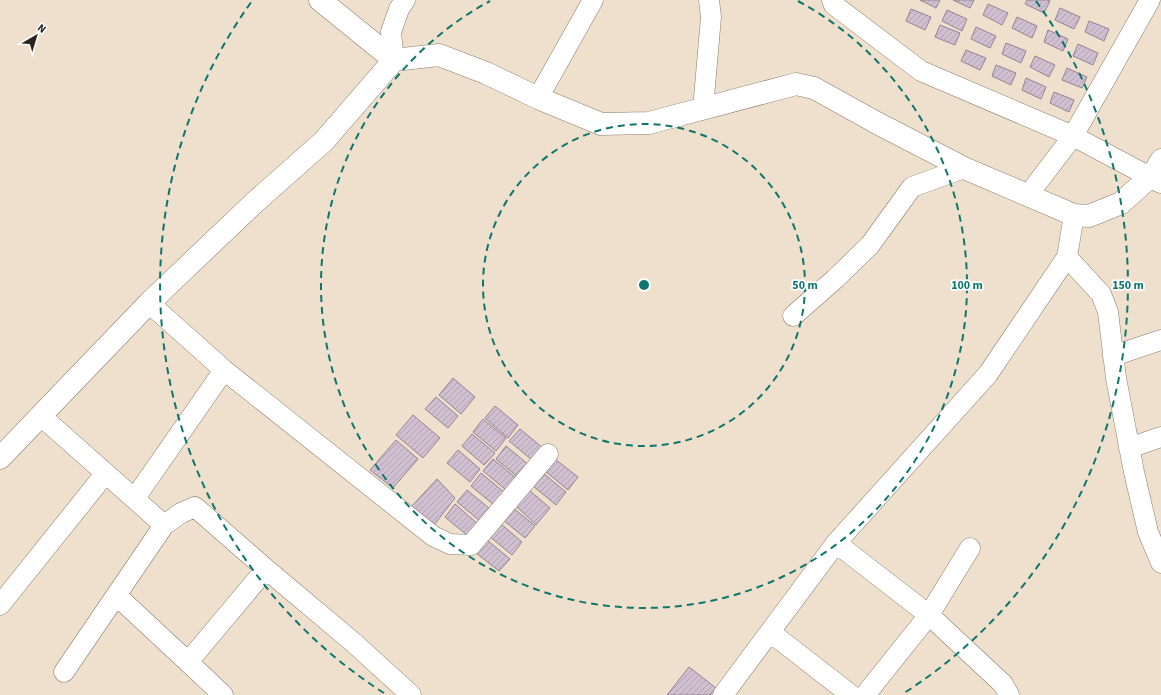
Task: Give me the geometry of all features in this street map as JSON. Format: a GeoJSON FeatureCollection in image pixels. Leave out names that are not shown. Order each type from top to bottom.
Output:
{"type":"FeatureCollection","features":[{"type":"Feature","properties":{"kind":"street"},"geometry":{"type":"LineString","coordinates":[[320,0],[394,60]]}},
{"type":"Feature","properties":{"kind":"street"},"geometry":{"type":"LineString","coordinates":[[394,60],[391,32],[398,9],[405,0]]}},
{"type":"Feature","properties":{"kind":"street"},"geometry":{"type":"LineString","coordinates":[[538,98],[593,0]]}},
{"type":"Feature","properties":{"kind":"street"},"geometry":{"type":"LineString","coordinates":[[703,109],[711,17],[709,0]]}},
{"type":"Feature","properties":{"kind":"street"},"geometry":{"type":"LineString","coordinates":[[0,458],[149,303],[254,203],[324,141],[394,60],[439,55],[486,73],[538,98],[601,124],[649,122],[796,84],[814,88],[964,168],[1082,216],[1121,203],[1157,172],[921,71],[834,5],[832,0]]}},
{"type":"Feature","properties":{"kind":"street"},"geometry":{"type":"LineString","coordinates":[[1028,195],[1073,136],[1150,0]]}},
{"type":"Feature","properties":{"kind":"street"},"geometry":{"type":"LineString","coordinates":[[793,316],[836,278],[870,245],[912,187],[964,168]]}},
{"type":"Feature","properties":{"kind":"street"},"geometry":{"type":"LineString","coordinates":[[722,695],[836,544],[988,374],[1067,256],[1082,216]]}},
{"type":"Feature","properties":{"kind":"street"},"geometry":{"type":"LineString","coordinates":[[1067,256],[1101,294],[1108,312],[1113,356],[1129,448],[1148,532],[1157,543],[1161,563]]}},
{"type":"Feature","properties":{"kind":"street"},"geometry":{"type":"LineString","coordinates":[[149,303],[224,370],[433,536],[450,544],[471,544],[548,454]]}},
{"type":"Feature","properties":{"kind":"street"},"geometry":{"type":"LineString","coordinates":[[1113,356],[1161,340]]}},
{"type":"Feature","properties":{"kind":"street"},"geometry":{"type":"LineString","coordinates":[[134,498],[224,370]]}},
{"type":"Feature","properties":{"kind":"street"},"geometry":{"type":"LineString","coordinates":[[40,416],[164,525]]}},
{"type":"Feature","properties":{"kind":"street"},"geometry":{"type":"LineString","coordinates":[[1129,448],[1161,437]]}},
{"type":"Feature","properties":{"kind":"street"},"geometry":{"type":"LineString","coordinates":[[0,604],[105,474]]}},
{"type":"Feature","properties":{"kind":"street"},"geometry":{"type":"LineString","coordinates":[[64,672],[164,525],[181,512],[195,507],[354,643],[411,695]]}},
{"type":"Feature","properties":{"kind":"street"},"geometry":{"type":"LineString","coordinates":[[836,544],[928,615],[1003,684],[1009,695]]}},
{"type":"Feature","properties":{"kind":"street"},"geometry":{"type":"LineString","coordinates":[[865,695],[928,615],[970,548]]}},
{"type":"Feature","properties":{"kind":"street"},"geometry":{"type":"LineString","coordinates":[[188,662],[266,569]]}},
{"type":"Feature","properties":{"kind":"street"},"geometry":{"type":"LineString","coordinates":[[117,596],[223,695]]}},
{"type":"Feature","properties":{"kind":"street"},"geometry":{"type":"LineString","coordinates":[[770,632],[851,695]]}},
{"type":"Feature","properties":{"kind":"building"},"geometry":{"type":"Polygon","coordinates":[[[920,0],[940,0],[936,8],[920,0]]]}},
{"type":"Feature","properties":{"kind":"building"},"geometry":{"type":"Polygon","coordinates":[[[953,0],[974,0],[970,8],[953,0]]]}},
{"type":"Feature","properties":{"kind":"building"},"geometry":{"type":"Polygon","coordinates":[[[1027,0],[1050,1],[1044,13],[1025,4],[1027,0]]]}},
{"type":"Feature","properties":{"kind":"building"},"geometry":{"type":"Polygon","coordinates":[[[988,4],[1008,13],[1002,25],[983,15],[988,4]]]}},
{"type":"Feature","properties":{"kind":"building"},"geometry":{"type":"Polygon","coordinates":[[[1060,8],[1080,17],[1074,29],[1055,20],[1060,8]]]}},
{"type":"Feature","properties":{"kind":"building"},"geometry":{"type":"Polygon","coordinates":[[[911,9],[931,17],[925,30],[906,21],[911,9]]]}},
{"type":"Feature","properties":{"kind":"building"},"geometry":{"type":"Polygon","coordinates":[[[947,10],[967,19],[962,31],[942,21],[947,10]]]}},
{"type":"Feature","properties":{"kind":"building"},"geometry":{"type":"Polygon","coordinates":[[[1017,17],[1037,26],[1032,38],[1012,28],[1017,17]]]}},
{"type":"Feature","properties":{"kind":"building"},"geometry":{"type":"Polygon","coordinates":[[[1089,21],[1109,29],[1104,41],[1085,32],[1089,21]]]}},
{"type":"Feature","properties":{"kind":"building"},"geometry":{"type":"Polygon","coordinates":[[[940,25],[960,33],[955,45],[935,37],[940,25]]]}},
{"type":"Feature","properties":{"kind":"building"},"geometry":{"type":"Polygon","coordinates":[[[976,27],[996,36],[990,48],[971,39],[976,27]]]}},
{"type":"Feature","properties":{"kind":"building"},"geometry":{"type":"Polygon","coordinates":[[[1048,30],[1068,39],[1063,51],[1044,42],[1048,30]]]}},
{"type":"Feature","properties":{"kind":"building"},"geometry":{"type":"Polygon","coordinates":[[[1006,43],[1026,51],[1021,63],[1002,54],[1006,43]]]}},
{"type":"Feature","properties":{"kind":"building"},"geometry":{"type":"Polygon","coordinates":[[[1078,44],[1098,53],[1093,65],[1073,56],[1078,44]]]}},
{"type":"Feature","properties":{"kind":"building"},"geometry":{"type":"Polygon","coordinates":[[[966,50],[986,58],[980,70],[961,61],[966,50]]]}},
{"type":"Feature","properties":{"kind":"building"},"geometry":{"type":"Polygon","coordinates":[[[1035,56],[1055,65],[1049,77],[1030,67],[1035,56]]]}},
{"type":"Feature","properties":{"kind":"building"},"geometry":{"type":"Polygon","coordinates":[[[996,65],[1016,73],[1011,85],[992,76],[996,65]]]}},
{"type":"Feature","properties":{"kind":"building"},"geometry":{"type":"Polygon","coordinates":[[[1067,68],[1087,77],[1082,88],[1062,80],[1067,68]]]}},
{"type":"Feature","properties":{"kind":"building"},"geometry":{"type":"Polygon","coordinates":[[[1026,78],[1046,87],[1041,99],[1022,90],[1026,78]]]}},
{"type":"Feature","properties":{"kind":"building"},"geometry":{"type":"Polygon","coordinates":[[[1054,92],[1074,100],[1069,112],[1050,103],[1054,92]]]}},
{"type":"Feature","properties":{"kind":"building"},"geometry":{"type":"Polygon","coordinates":[[[453,378],[475,397],[461,414],[439,395],[453,378]]]}},
{"type":"Feature","properties":{"kind":"building"},"geometry":{"type":"Polygon","coordinates":[[[436,397],[458,416],[448,428],[425,409],[436,397]]]}},
{"type":"Feature","properties":{"kind":"building"},"geometry":{"type":"Polygon","coordinates":[[[495,406],[518,425],[508,438],[485,418],[495,406]]]}},
{"type":"Feature","properties":{"kind":"building"},"geometry":{"type":"Polygon","coordinates":[[[413,415],[440,438],[423,458],[396,435],[413,415]]]}},
{"type":"Feature","properties":{"kind":"building"},"geometry":{"type":"Polygon","coordinates":[[[483,419],[506,438],[496,451],[473,432],[483,419]]]}},
{"type":"Feature","properties":{"kind":"building"},"geometry":{"type":"Polygon","coordinates":[[[520,429],[543,448],[532,460],[509,441],[520,429]]]}},
{"type":"Feature","properties":{"kind":"building"},"geometry":{"type":"Polygon","coordinates":[[[472,434],[495,453],[484,465],[462,446],[472,434]]]}},
{"type":"Feature","properties":{"kind":"building"},"geometry":{"type":"Polygon","coordinates":[[[396,440],[418,459],[393,488],[370,470],[396,440]]]}},
{"type":"Feature","properties":{"kind":"building"},"geometry":{"type":"Polygon","coordinates":[[[506,446],[529,465],[519,478],[496,459],[506,446]]]}},
{"type":"Feature","properties":{"kind":"building"},"geometry":{"type":"Polygon","coordinates":[[[458,450],[480,469],[470,482],[447,463],[458,450]]]}},
{"type":"Feature","properties":{"kind":"building"},"geometry":{"type":"Polygon","coordinates":[[[493,459],[516,478],[506,490],[483,471],[493,459]]]}},
{"type":"Feature","properties":{"kind":"building"},"geometry":{"type":"Polygon","coordinates":[[[555,459],[578,477],[568,490],[545,471],[555,459]]]}},
{"type":"Feature","properties":{"kind":"building"},"geometry":{"type":"Polygon","coordinates":[[[481,473],[504,492],[494,505],[471,486],[481,473]]]}},
{"type":"Feature","properties":{"kind":"building"},"geometry":{"type":"Polygon","coordinates":[[[543,473],[566,492],[556,505],[533,486],[543,473]]]}},
{"type":"Feature","properties":{"kind":"building"},"geometry":{"type":"Polygon","coordinates":[[[437,479],[455,498],[434,525],[411,507],[437,479]]]}},
{"type":"Feature","properties":{"kind":"building"},"geometry":{"type":"Polygon","coordinates":[[[467,490],[490,509],[480,521],[457,502],[467,490]]]}},
{"type":"Feature","properties":{"kind":"building"},"geometry":{"type":"Polygon","coordinates":[[[529,490],[550,508],[536,525],[516,506],[529,490]]]}},
{"type":"Feature","properties":{"kind":"building"},"geometry":{"type":"Polygon","coordinates":[[[455,504],[478,524],[468,536],[445,517],[455,504]]]}},
{"type":"Feature","properties":{"kind":"building"},"geometry":{"type":"Polygon","coordinates":[[[512,507],[535,526],[525,538],[502,519],[512,507]]]}},
{"type":"Feature","properties":{"kind":"building"},"geometry":{"type":"Polygon","coordinates":[[[500,523],[522,542],[512,555],[489,536],[500,523]]]}},
{"type":"Feature","properties":{"kind":"building"},"geometry":{"type":"Polygon","coordinates":[[[487,540],[510,559],[499,571],[476,553],[487,540]]]}},
{"type":"Feature","properties":{"kind":"building"},"geometry":{"type":"Polygon","coordinates":[[[689,667],[716,688],[710,695],[667,695],[689,667]]]}}]}
